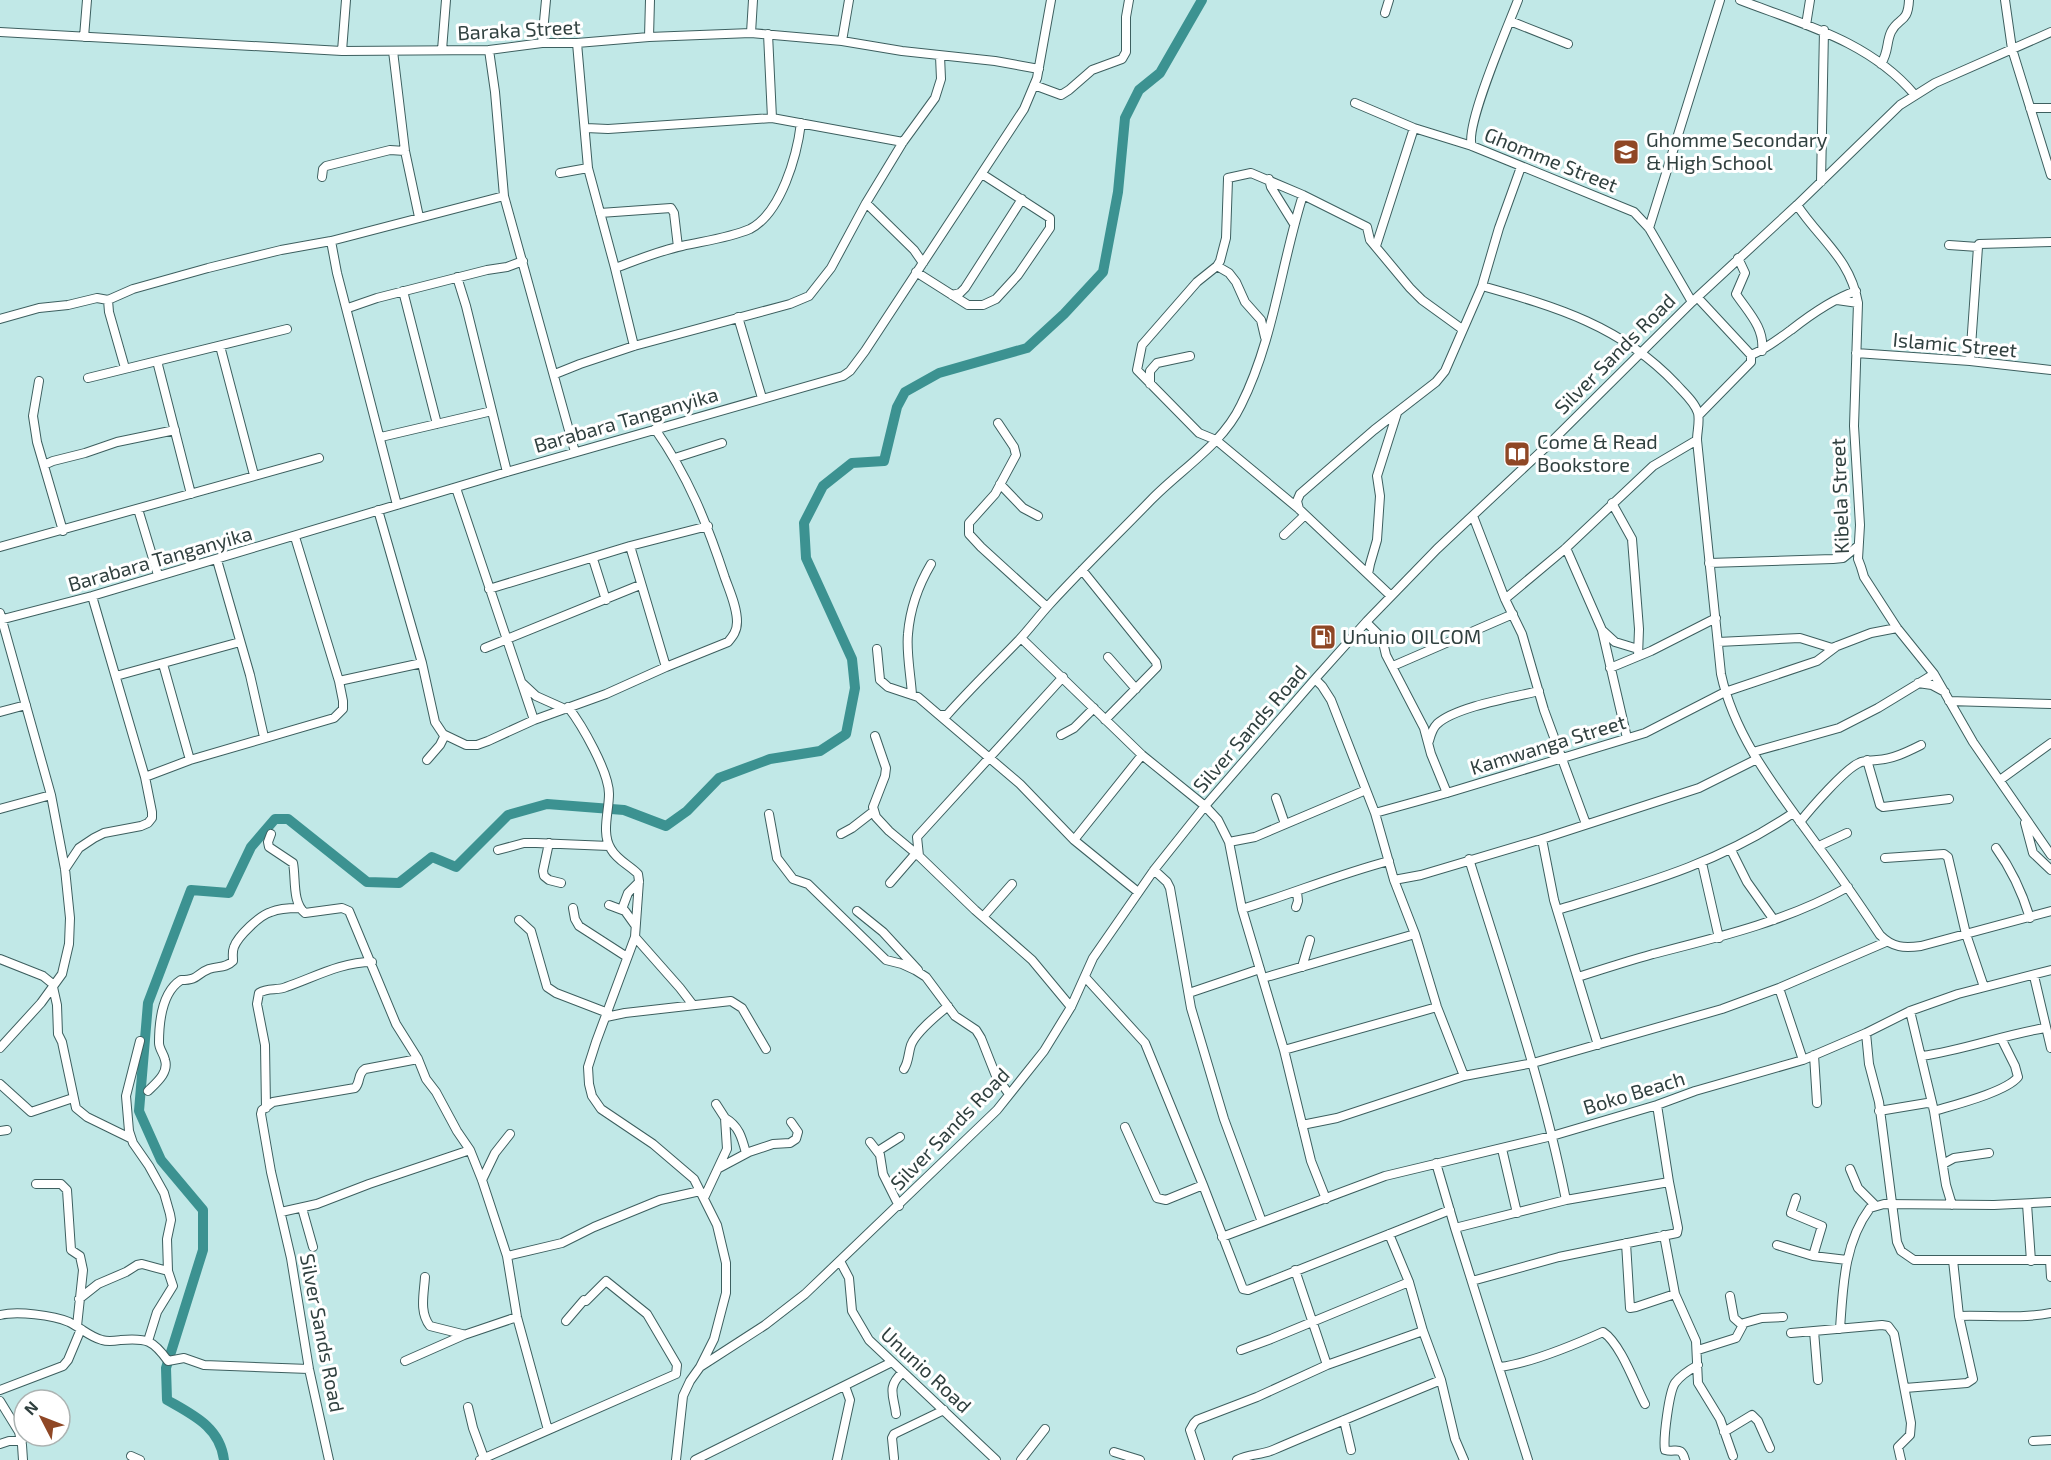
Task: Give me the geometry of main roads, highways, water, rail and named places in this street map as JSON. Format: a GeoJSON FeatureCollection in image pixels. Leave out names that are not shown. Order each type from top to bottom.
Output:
{"type":"FeatureCollection","features":[{"type":"Feature","properties":{"kind":"waterway"},"geometry":{"type":"LineString","coordinates":[[224,1460],[217,1439],[211,1430],[204,1423],[167,1400],[166,1368],[203,1250],[203,1210],[161,1160],[139,1111],[148,1003],[191,890],[229,893],[251,847],[275,819],[288,819],[367,882],[399,883],[432,857],[456,867],[508,815],[547,804],[624,810],[666,826],[687,811],[719,778],[770,759],[820,751],[846,734],[855,688],[852,659],[806,558],[804,523],[823,486],[852,463],[884,461],[897,407],[905,392],[939,373],[1027,348],[1064,314],[1103,272],[1118,192],[1125,118],[1139,90],[1160,73],[1202,0]]}},
{"type":"Feature","properties":{"kind":"place","name":"Ghomme Secondary & High School"},"geometry":{"type":"Point","coordinates":[1626,152]}},
{"type":"Feature","properties":{"kind":"place","name":"Come & Read Bookstore"},"geometry":{"type":"Point","coordinates":[1517,454]}},
{"type":"Feature","properties":{"kind":"place","name":"Ununio OILCOM"},"geometry":{"type":"Point","coordinates":[1323,637]}}]}
